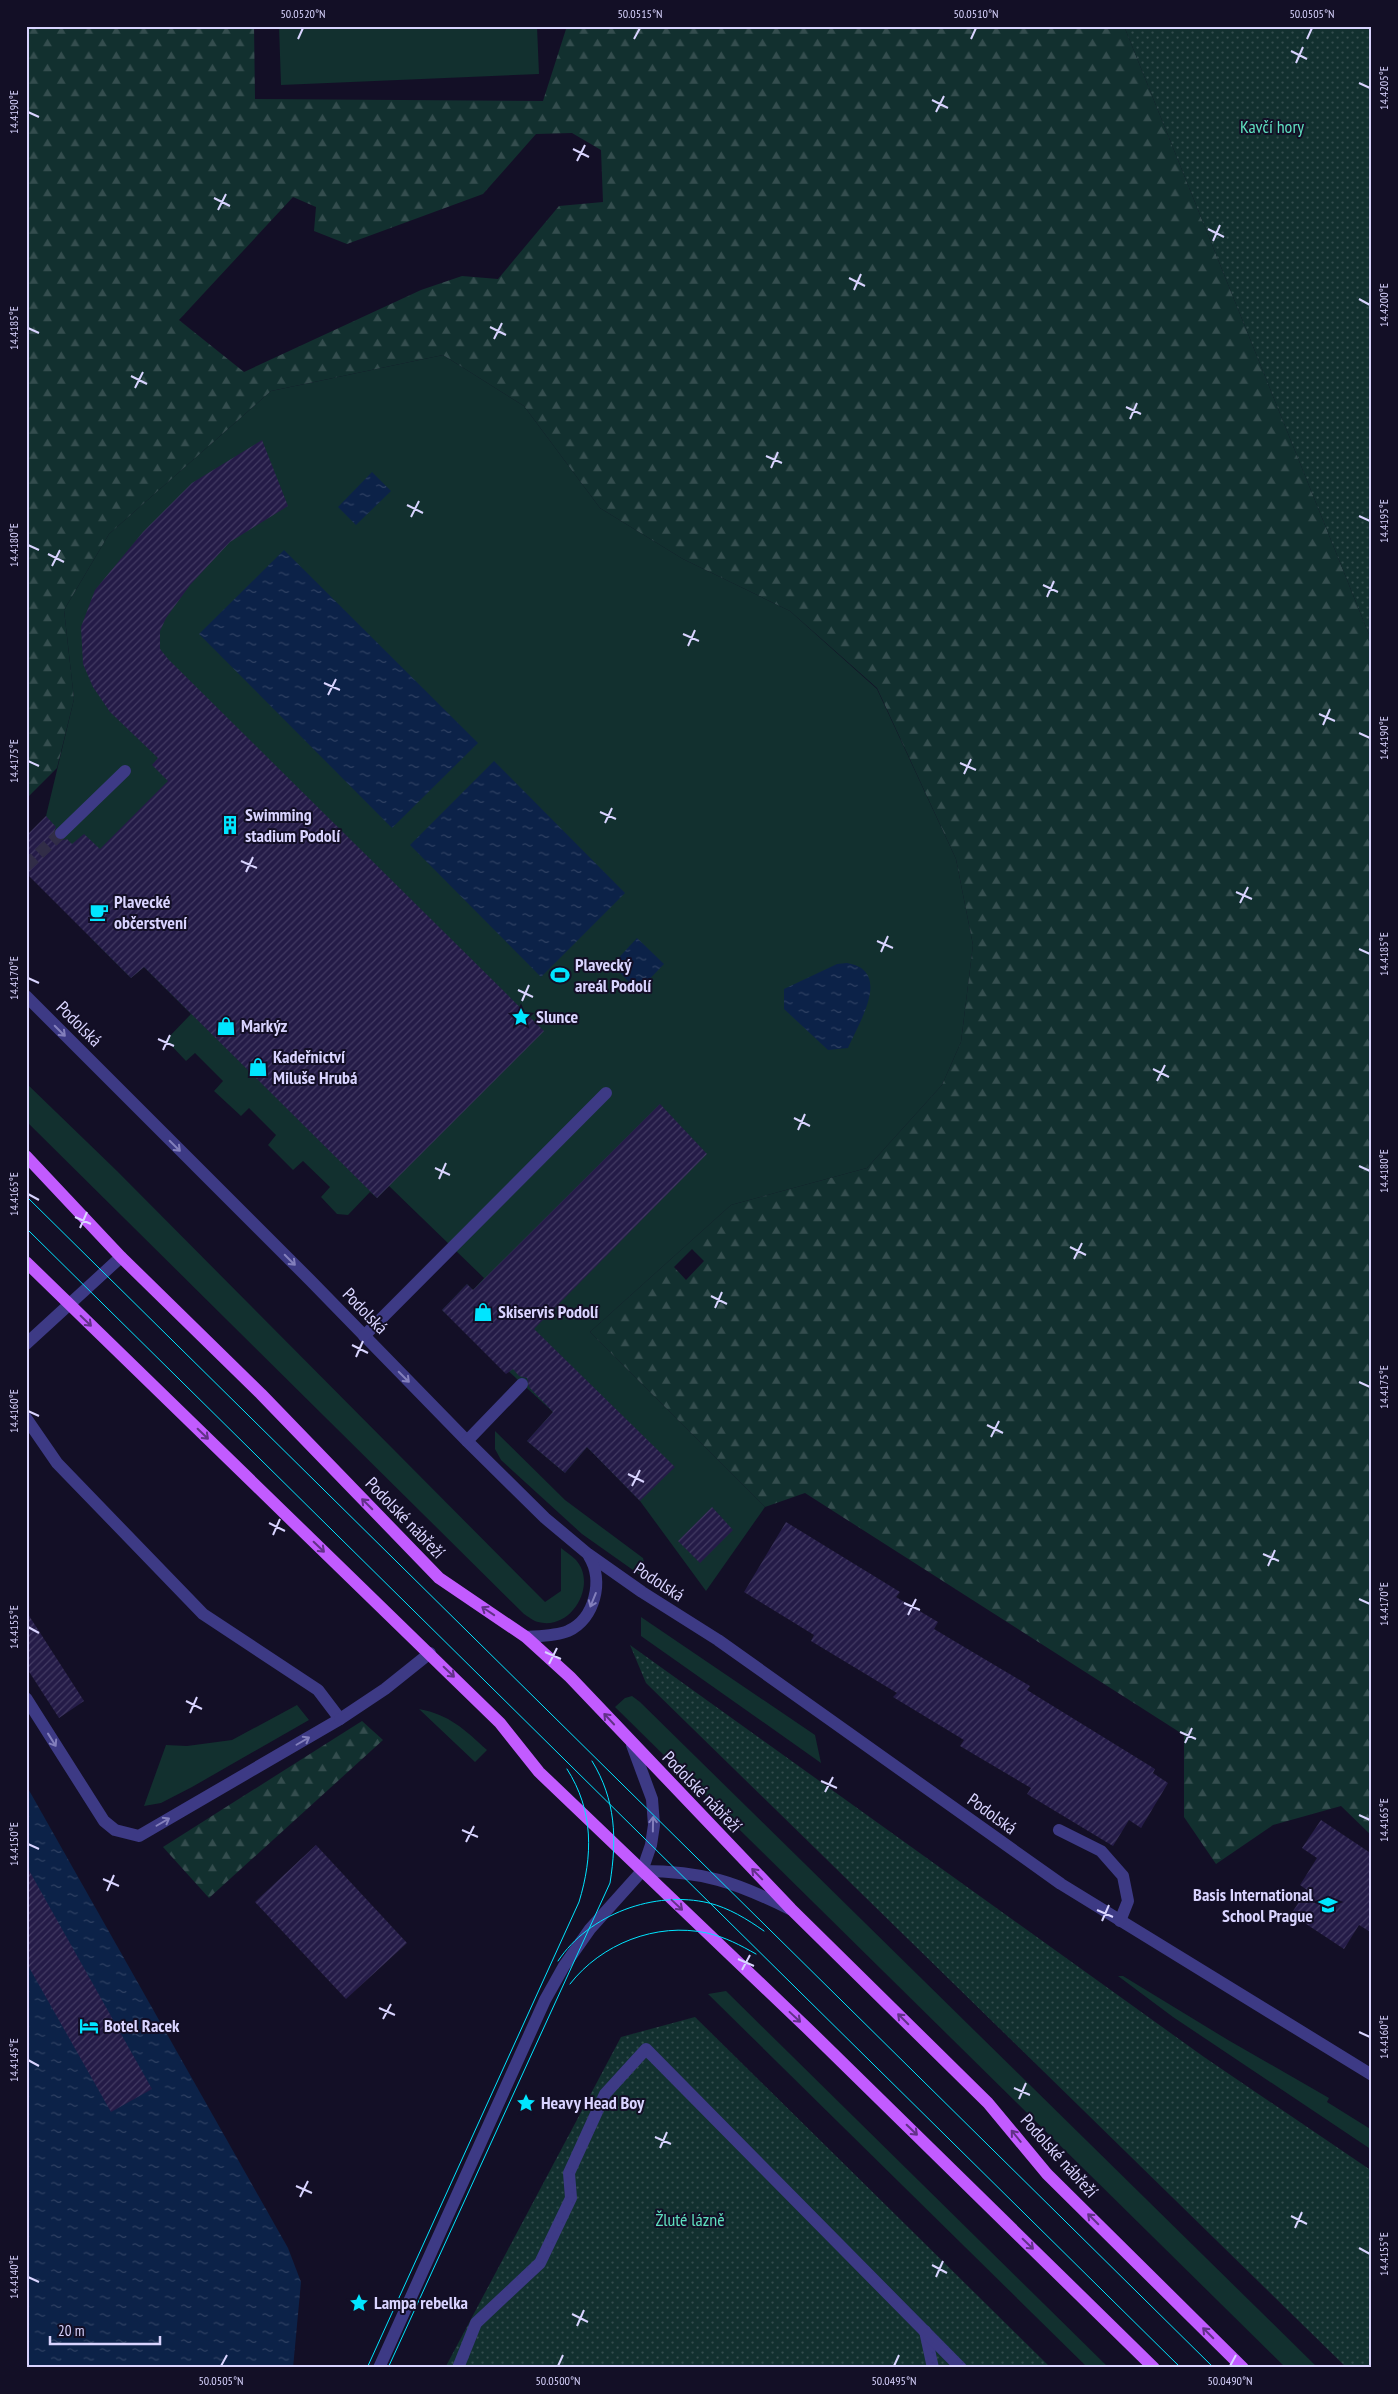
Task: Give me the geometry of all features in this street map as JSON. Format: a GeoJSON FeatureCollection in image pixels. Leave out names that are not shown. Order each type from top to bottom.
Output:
{"type":"FeatureCollection","features":[{"type":"Feature","properties":{"kind":"main road","name":"Podolské nábřeží"},"geometry":{"type":"LineString","coordinates":[[26,1156],[121,1257],[260,1394],[439,1578],[526,1636],[570,1677],[632,1745],[791,1909],[988,2103],[1047,2174],[1242,2368]]}},
{"type":"Feature","properties":{"kind":"main road"},"geometry":{"type":"LineString","coordinates":[[26,1262],[430,1653],[500,1723],[539,1772],[807,2028],[1154,2368]]}},
{"type":"Feature","properties":{"kind":"street"},"geometry":{"type":"LineString","coordinates":[[61,833],[126,771]]}},
{"type":"Feature","properties":{"kind":"street","name":"Podolská"},"geometry":{"type":"LineString","coordinates":[[26,996],[467,1441],[545,1518],[588,1554],[642,1592],[718,1640],[1061,1884],[1372,2075]]}},
{"type":"Feature","properties":{"kind":"street"},"geometry":{"type":"LineString","coordinates":[[364,1336],[606,1093]]}},
{"type":"Feature","properties":{"kind":"street"},"geometry":{"type":"LineString","coordinates":[[28,1342],[121,1257]]}},
{"type":"Feature","properties":{"kind":"street"},"geometry":{"type":"LineString","coordinates":[[467,1441],[522,1384]]}},
{"type":"Feature","properties":{"kind":"street"},"geometry":{"type":"LineString","coordinates":[[26,1418],[57,1463],[203,1614],[318,1690],[340,1720]]}},
{"type":"Feature","properties":{"kind":"street"},"geometry":{"type":"LineString","coordinates":[[526,1636],[568,1631],[578,1625],[584,1618],[597,1591],[598,1578],[595,1566],[588,1554]]}},
{"type":"Feature","properties":{"kind":"street"},"geometry":{"type":"LineString","coordinates":[[26,1698],[104,1821],[115,1830],[139,1836],[340,1720],[385,1689],[430,1653]]}},
{"type":"Feature","properties":{"kind":"street"},"geometry":{"type":"LineString","coordinates":[[379,2368],[474,2162],[545,2000],[564,1966],[590,1929],[642,1871],[651,1845],[654,1825],[652,1800],[632,1745]]}},
{"type":"Feature","properties":{"kind":"street"},"geometry":{"type":"LineString","coordinates":[[1060,1830],[1101,1851],[1123,1876],[1128,1901],[1120,1921]]}},
{"type":"Feature","properties":{"kind":"street"},"geometry":{"type":"LineString","coordinates":[[642,1871],[674,1871],[704,1875],[755,1892],[791,1909]]}},
{"type":"Feature","properties":{"kind":"street"},"geometry":{"type":"LineString","coordinates":[[458,2368],[476,2324],[540,2263],[571,2198],[569,2174],[605,2094],[646,2049],[961,2368]]}},
{"type":"Feature","properties":{"kind":"street"},"geometry":{"type":"LineString","coordinates":[[925,2331],[933,2368]]}},
{"type":"Feature","properties":{"kind":"green space"},"geometry":{"type":"Polygon","coordinates":[[[26,26],[254,26],[255,99],[543,101],[567,26],[1124,26],[1372,642],[1372,1836],[1341,1806],[1273,1825],[1216,1864],[1184,1817],[1184,1735],[805,1493],[765,1507],[590,1332],[731,1205],[867,1168],[942,1085],[961,1042],[973,945],[956,859],[877,688],[790,611],[683,559],[600,508],[524,406],[443,355],[271,391],[109,534],[64,610],[74,699],[57,768],[26,799],[26,26]],[[572,133],[536,134],[483,194],[347,244],[314,231],[316,207],[293,197],[179,320],[244,372],[421,290],[462,276],[498,279],[559,206],[603,202],[601,150],[572,133]],[[692,1249],[674,1267],[686,1280],[704,1261],[692,1249]]]}},
{"type":"Feature","properties":{"kind":"green space"},"geometry":{"type":"Polygon","coordinates":[[[279,26],[537,26],[539,74],[281,85],[279,26]]]}},
{"type":"Feature","properties":{"kind":"green space","name":"Kavčí hory"},"geometry":{"type":"Polygon","coordinates":[[[1124,26],[1372,26],[1372,642],[1124,26]]]}},
{"type":"Feature","properties":{"kind":"green space","name":"Plavecký areál Podolí"},"geometry":{"type":"Polygon","coordinates":[[[443,355],[524,406],[600,508],[683,559],[790,611],[877,689],[956,859],[973,945],[961,1042],[942,1085],[867,1168],[731,1205],[590,1332],[765,1507],[706,1591],[640,1501],[587,1447],[565,1473],[527,1441],[553,1412],[442,1310],[467,1284],[473,1290],[484,1278],[389,1186],[377,1198],[370,1192],[348,1215],[337,1214],[321,1197],[330,1187],[303,1161],[293,1170],[268,1145],[276,1135],[249,1108],[241,1116],[214,1091],[223,1081],[195,1053],[186,1061],[166,1040],[191,1014],[144,967],[131,978],[92,939],[46,816],[74,699],[64,610],[109,534],[271,391],[443,355]]]}},
{"type":"Feature","properties":{"kind":"green space"},"geometry":{"type":"Polygon","coordinates":[[[26,1083],[117,1171],[545,1602],[561,1591],[561,1548],[576,1560],[582,1570],[584,1582],[578,1604],[570,1613],[561,1620],[550,1623],[533,1620],[524,1614],[26,1121],[26,1083]]]}},
{"type":"Feature","properties":{"kind":"green space"},"geometry":{"type":"Polygon","coordinates":[[[495,1431],[565,1500],[643,1558],[645,1566],[640,1575],[582,1534],[501,1460],[495,1449],[495,1431]]]}},
{"type":"Feature","properties":{"kind":"green space"},"geometry":{"type":"Polygon","coordinates":[[[641,1617],[815,1735],[821,1763],[641,1636],[641,1617]]]}},
{"type":"Feature","properties":{"kind":"green space"},"geometry":{"type":"Polygon","coordinates":[[[630,1645],[1204,2057],[1372,2171],[1372,2368],[1347,2368],[646,1683],[630,1645]]]}},
{"type":"Feature","properties":{"kind":"green space"},"geometry":{"type":"Polygon","coordinates":[[[632,1696],[1318,2368],[1286,2368],[615,1707],[625,1698],[632,1696]]]}},
{"type":"Feature","properties":{"kind":"green space"},"geometry":{"type":"Polygon","coordinates":[[[297,1705],[309,1720],[192,1787],[161,1803],[144,1806],[166,1745],[187,1746],[232,1740],[297,1705]]]}},
{"type":"Feature","properties":{"kind":"green space"},"geometry":{"type":"Polygon","coordinates":[[[419,1709],[448,1719],[464,1729],[487,1750],[475,1762],[419,1709]]]}},
{"type":"Feature","properties":{"kind":"green space"},"geometry":{"type":"Polygon","coordinates":[[[362,1721],[383,1740],[209,1898],[163,1847],[362,1721]]]}},
{"type":"Feature","properties":{"kind":"green space"},"geometry":{"type":"Polygon","coordinates":[[[1118,1976],[1123,1976],[1228,2040],[1329,2098],[1327,2102],[1372,2130],[1372,2150],[1173,2017],[1118,1976]]]}},
{"type":"Feature","properties":{"kind":"green space"},"geometry":{"type":"Polygon","coordinates":[[[726,1991],[1109,2368],[1088,2368],[708,1994],[726,1991]]]}},
{"type":"Feature","properties":{"kind":"green space","name":"Žluté lázně"},"geometry":{"type":"Polygon","coordinates":[[[695,2017],[1051,2368],[445,2368],[621,2037],[695,2017]]]}},
{"type":"Feature","properties":{"kind":"water"},"geometry":{"type":"Polygon","coordinates":[[[372,472],[391,491],[356,525],[338,507],[372,472]]]}},
{"type":"Feature","properties":{"kind":"water"},"geometry":{"type":"Polygon","coordinates":[[[284,550],[478,743],[392,828],[199,634],[284,550]]]}},
{"type":"Feature","properties":{"kind":"water"},"geometry":{"type":"Polygon","coordinates":[[[494,761],[625,893],[541,977],[410,845],[494,761]]]}},
{"type":"Feature","properties":{"kind":"water"},"geometry":{"type":"Polygon","coordinates":[[[637,938],[664,964],[638,991],[612,965],[637,938]]]}},
{"type":"Feature","properties":{"kind":"water"},"geometry":{"type":"Polygon","coordinates":[[[847,963],[861,968],[868,976],[870,987],[869,999],[848,1048],[828,1050],[784,1009],[784,989],[837,964],[847,963]]]}},
{"type":"Feature","properties":{"kind":"water"},"geometry":{"type":"Polygon","coordinates":[[[26,1785],[288,2248],[301,2282],[293,2368],[26,2368],[26,1785]]]}},
{"type":"Feature","properties":{"kind":"building","name":"Swimming stadium Podolí"},"geometry":{"type":"Polygon","coordinates":[[[262,440],[288,506],[230,542],[190,585],[166,618],[160,631],[160,649],[544,1031],[377,1198],[144,967],[131,978],[26,873],[26,836],[46,816],[56,827],[53,834],[58,841],[67,839],[72,844],[84,834],[100,849],[168,781],[152,765],[158,758],[110,712],[93,687],[83,664],[81,627],[95,590],[143,532],[192,483],[262,440]]]}},
{"type":"Feature","properties":{"kind":"building"},"geometry":{"type":"Polygon","coordinates":[[[660,1104],[707,1154],[534,1329],[675,1467],[640,1501],[587,1447],[565,1473],[527,1441],[553,1412],[529,1387],[527,1378],[519,1376],[513,1369],[506,1374],[442,1310],[467,1284],[473,1290],[660,1104]]]}},
{"type":"Feature","properties":{"kind":"building"},"geometry":{"type":"Polygon","coordinates":[[[712,1507],[733,1530],[700,1563],[678,1541],[712,1507]]]}},
{"type":"Feature","properties":{"kind":"building"},"geometry":{"type":"Polygon","coordinates":[[[786,1522],[900,1592],[896,1597],[938,1622],[934,1629],[1030,1686],[1027,1690],[1155,1769],[1153,1773],[1168,1783],[1141,1828],[1129,1820],[1113,1846],[1027,1794],[1031,1788],[960,1746],[964,1740],[893,1697],[897,1693],[811,1641],[814,1635],[744,1592],[786,1522]]]}},
{"type":"Feature","properties":{"kind":"building"},"geometry":{"type":"Polygon","coordinates":[[[26,1611],[84,1701],[59,1718],[26,1667],[26,1611]]]}},
{"type":"Feature","properties":{"kind":"building"},"geometry":{"type":"Polygon","coordinates":[[[1321,1820],[1372,1854],[1372,1933],[1359,1925],[1344,1949],[1291,1914],[1307,1890],[1300,1885],[1317,1858],[1302,1848],[1321,1820]]]}},
{"type":"Feature","properties":{"kind":"building"},"geometry":{"type":"Polygon","coordinates":[[[316,1845],[407,1943],[346,1999],[255,1902],[316,1845]]]}},
{"type":"Feature","properties":{"kind":"building","name":"Botel Racek"},"geometry":{"type":"Polygon","coordinates":[[[26,1865],[152,2089],[111,2112],[26,1962],[26,1865]]]}},
{"type":"Feature","properties":{"kind":"tunnel"},"geometry":{"type":"LineString","coordinates":[[26,866],[61,833]]}},
{"type":"Feature","properties":{"kind":"tram line"},"geometry":{"type":"LineString","coordinates":[[26,1196],[1214,2368]]}},
{"type":"Feature","properties":{"kind":"tram line"},"geometry":{"type":"LineString","coordinates":[[26,1228],[1181,2368]]}},
{"type":"Feature","properties":{"kind":"tram line"},"geometry":{"type":"LineString","coordinates":[[388,2368],[610,1883],[614,1851],[613,1820],[606,1790],[592,1761]]}},
{"type":"Feature","properties":{"kind":"tram line"},"geometry":{"type":"LineString","coordinates":[[367,2368],[579,1902],[587,1868],[588,1834],[582,1801],[567,1769]]}},
{"type":"Feature","properties":{"kind":"tram line"},"geometry":{"type":"LineString","coordinates":[[558,1961],[571,1944],[587,1930],[605,1919],[646,1903],[667,1900],[709,1903],[738,1914],[764,1931]]}},
{"type":"Feature","properties":{"kind":"tram line"},"geometry":{"type":"LineString","coordinates":[[570,1984],[597,1958],[614,1947],[631,1939],[649,1934],[688,1930],[707,1933],[738,1944],[756,1954]]}},
{"type":"Feature","properties":{"kind":"place","name":"Swimming stadium Podolí"},"geometry":{"type":"Point","coordinates":[230,825]}},
{"type":"Feature","properties":{"kind":"place","name":"Plavecké občerstvení"},"geometry":{"type":"Point","coordinates":[99,912]}},
{"type":"Feature","properties":{"kind":"place","name":"Plavecký areál Podolí"},"geometry":{"type":"Point","coordinates":[560,975]}},
{"type":"Feature","properties":{"kind":"place","name":"Slunce"},"geometry":{"type":"Point","coordinates":[521,1017]}},
{"type":"Feature","properties":{"kind":"place","name":"Markýz"},"geometry":{"type":"Point","coordinates":[226,1026]}},
{"type":"Feature","properties":{"kind":"place","name":"Kadeřnictví Miluše Hrubá"},"geometry":{"type":"Point","coordinates":[258,1067]}},
{"type":"Feature","properties":{"kind":"place","name":"Skiservis Podolí"},"geometry":{"type":"Point","coordinates":[483,1312]}},
{"type":"Feature","properties":{"kind":"place","name":"Basis International School Prague"},"geometry":{"type":"Point","coordinates":[1328,1905]}},
{"type":"Feature","properties":{"kind":"place","name":"Botel Racek"},"geometry":{"type":"Point","coordinates":[89,2026]}},
{"type":"Feature","properties":{"kind":"place","name":"Heavy Head Boy"},"geometry":{"type":"Point","coordinates":[526,2103]}},
{"type":"Feature","properties":{"kind":"place","name":"Lampa rebelka"},"geometry":{"type":"Point","coordinates":[359,2303]}}]}
